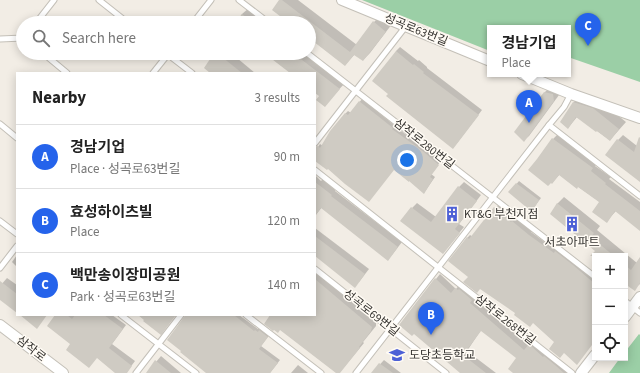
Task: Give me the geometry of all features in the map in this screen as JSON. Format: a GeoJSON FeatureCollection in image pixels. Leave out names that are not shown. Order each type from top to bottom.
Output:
{"type":"FeatureCollection","features":[{"type":"Feature","properties":{"kind":"street","name":"성곡로63번길"},"geometry":{"type":"LineString","coordinates":[[342,0],[487,60]]}},
{"type":"Feature","properties":{"kind":"street"},"geometry":{"type":"LineString","coordinates":[[529,77],[571,94],[640,118]]}},
{"type":"Feature","properties":{"kind":"street"},"geometry":{"type":"LineString","coordinates":[[633,307],[640,297]]}},
{"type":"Feature","properties":{"kind":"street","name":"삼작로"},"geometry":{"type":"LineString","coordinates":[[0,325],[62,373]]}},
{"type":"Feature","properties":{"kind":"street"},"geometry":{"type":"LineString","coordinates":[[581,373],[592,359]]}},
{"type":"Feature","properties":{"kind":"lane"},"geometry":{"type":"LineString","coordinates":[[41,16],[54,0]]}},
{"type":"Feature","properties":{"kind":"lane"},"geometry":{"type":"LineString","coordinates":[[99,0],[119,16]]}},
{"type":"Feature","properties":{"kind":"lane"},"geometry":{"type":"LineString","coordinates":[[198,16],[211,0]]}},
{"type":"Feature","properties":{"kind":"lane"},"geometry":{"type":"LineString","coordinates":[[239,0],[260,16]]}},
{"type":"Feature","properties":{"kind":"lane"},"geometry":{"type":"LineString","coordinates":[[316,142],[406,26]]}},
{"type":"Feature","properties":{"kind":"lane"},"geometry":{"type":"LineString","coordinates":[[0,38],[16,38]]}},
{"type":"Feature","properties":{"kind":"lane"},"geometry":{"type":"LineString","coordinates":[[51,60],[66,72]]}},
{"type":"Feature","properties":{"kind":"lane"},"geometry":{"type":"LineString","coordinates":[[154,72],[163,60]]}},
{"type":"Feature","properties":{"kind":"lane"},"geometry":{"type":"LineString","coordinates":[[176,60],[191,72]]}},
{"type":"Feature","properties":{"kind":"lane","name":"삼작로280번길"},"geometry":{"type":"LineString","coordinates":[[316,60],[493,198]]}},
{"type":"Feature","properties":{"kind":"lane"},"geometry":{"type":"LineString","coordinates":[[356,373],[564,106],[571,94]]}},
{"type":"Feature","properties":{"kind":"lane"},"geometry":{"type":"LineString","coordinates":[[0,124],[16,137]]}},
{"type":"Feature","properties":{"kind":"lane"},"geometry":{"type":"LineString","coordinates":[[549,125],[640,196]]}},
{"type":"Feature","properties":{"kind":"lane"},"geometry":{"type":"LineString","coordinates":[[316,171],[438,268]]}},
{"type":"Feature","properties":{"kind":"lane"},"geometry":{"type":"LineString","coordinates":[[493,198],[592,275]]}},
{"type":"Feature","properties":{"kind":"lane"},"geometry":{"type":"LineString","coordinates":[[0,221],[16,233]]}},
{"type":"Feature","properties":{"kind":"lane"},"geometry":{"type":"LineString","coordinates":[[0,268],[16,247]]}},
{"type":"Feature","properties":{"kind":"lane","name":"삼작로268번길"},"geometry":{"type":"LineString","coordinates":[[438,268],[572,373]]}},
{"type":"Feature","properties":{"kind":"lane","name":"성곡로69번길"},"geometry":{"type":"LineString","coordinates":[[316,270],[446,373]]}},
{"type":"Feature","properties":{"kind":"lane"},"geometry":{"type":"LineString","coordinates":[[122,316],[196,373]]}},
{"type":"Feature","properties":{"kind":"lane"},"geometry":{"type":"LineString","coordinates":[[136,373],[180,316]]}},
{"type":"Feature","properties":{"kind":"lane"},"geometry":{"type":"LineString","coordinates":[[247,316],[321,373]]}},
{"type":"Feature","properties":{"kind":"green space"},"geometry":{"type":"Polygon","coordinates":[[[362,0],[640,0],[640,82],[571,58],[571,25],[487,25],[487,50],[362,0]]]}},
{"type":"Feature","properties":{"kind":"green space"},"geometry":{"type":"Polygon","coordinates":[[[639,334],[640,373],[609,373],[618,361],[628,361],[628,348],[639,334]]]}},
{"type":"Feature","properties":{"kind":"building"},"geometry":{"type":"Polygon","coordinates":[[[279,0],[282,0],[303,16],[280,16],[272,10],[279,0]]]}},
{"type":"Feature","properties":{"kind":"building"},"geometry":{"type":"Polygon","coordinates":[[[373,21],[386,32],[363,61],[354,55],[345,66],[316,43],[316,26],[350,52],[373,21]]]}},
{"type":"Feature","properties":{"kind":"building"},"geometry":{"type":"Polygon","coordinates":[[[396,51],[479,115],[453,149],[386,96],[388,94],[372,81],[396,51]]]}},
{"type":"Feature","properties":{"kind":"building"},"geometry":{"type":"Polygon","coordinates":[[[209,60],[226,60],[241,72],[209,72],[204,68],[209,60]]]}},
{"type":"Feature","properties":{"kind":"building"},"geometry":{"type":"Polygon","coordinates":[[[273,60],[302,60],[340,89],[325,107],[316,100],[319,96],[316,94],[316,72],[289,72],[273,60]]]}},
{"type":"Feature","properties":{"kind":"building"},"geometry":{"type":"Polygon","coordinates":[[[544,92],[553,94],[554,101],[524,142],[514,132],[544,92]]]}},
{"type":"Feature","properties":{"kind":"building"},"geometry":{"type":"Polygon","coordinates":[[[359,101],[393,128],[392,129],[439,165],[430,177],[433,179],[424,194],[394,170],[369,202],[328,169],[327,170],[316,162],[316,147],[318,146],[320,148],[330,131],[345,113],[348,115],[359,101]]]}},
{"type":"Feature","properties":{"kind":"building"},"geometry":{"type":"Polygon","coordinates":[[[573,102],[593,108],[619,129],[610,141],[576,117],[568,129],[560,122],[573,102]]]}},
{"type":"Feature","properties":{"kind":"building"},"geometry":{"type":"Polygon","coordinates":[[[639,137],[640,182],[605,155],[617,139],[634,152],[639,137]]]}},
{"type":"Feature","properties":{"kind":"building"},"geometry":{"type":"Polygon","coordinates":[[[552,138],[593,168],[591,171],[606,183],[605,184],[640,211],[640,231],[615,211],[607,223],[592,212],[599,202],[578,187],[577,189],[559,175],[552,184],[551,183],[548,186],[528,170],[552,138]]]}},
{"type":"Feature","properties":{"kind":"building"},"geometry":{"type":"Polygon","coordinates":[[[316,183],[398,247],[388,261],[321,208],[316,215],[316,183]]]}},
{"type":"Feature","properties":{"kind":"building"},"geometry":{"type":"Polygon","coordinates":[[[516,183],[539,200],[532,212],[508,192],[516,183]]]}},
{"type":"Feature","properties":{"kind":"building","name":"KT&G 부천지점"},"geometry":{"type":"Polygon","coordinates":[[[458,186],[477,201],[455,229],[460,233],[443,254],[400,221],[411,207],[431,222],[458,186]]]}},
{"type":"Feature","properties":{"kind":"building","name":"서초아파트"},"geometry":{"type":"Polygon","coordinates":[[[557,203],[594,233],[591,237],[610,253],[593,253],[595,251],[550,214],[557,203]]]}},
{"type":"Feature","properties":{"kind":"building"},"geometry":{"type":"Polygon","coordinates":[[[494,207],[511,222],[512,221],[554,253],[555,251],[592,281],[592,345],[577,365],[564,353],[560,358],[549,349],[554,342],[533,323],[530,327],[514,315],[515,313],[480,289],[477,293],[463,282],[468,277],[448,261],[467,237],[469,239],[494,207]]]}},
{"type":"Feature","properties":{"kind":"building"},"geometry":{"type":"Polygon","coordinates":[[[316,237],[365,274],[355,288],[316,257],[316,237]]]}},
{"type":"Feature","properties":{"kind":"building"},"geometry":{"type":"Polygon","coordinates":[[[640,257],[640,283],[635,291],[628,286],[628,268],[631,270],[640,257]]]}},
{"type":"Feature","properties":{"kind":"building"},"geometry":{"type":"Polygon","coordinates":[[[435,278],[451,293],[455,288],[458,290],[459,289],[472,300],[470,303],[524,350],[529,344],[564,373],[513,373],[508,369],[516,358],[481,331],[463,355],[486,373],[460,373],[414,334],[412,336],[399,325],[435,278]]]}},
{"type":"Feature","properties":{"kind":"building"},"geometry":{"type":"Polygon","coordinates":[[[316,280],[372,327],[371,331],[359,347],[360,348],[340,373],[336,373],[280,330],[278,333],[264,324],[269,316],[316,316],[316,280]]]}},
{"type":"Feature","properties":{"kind":"building"},"geometry":{"type":"Polygon","coordinates":[[[0,281],[16,293],[16,312],[0,300],[0,281]]]}},
{"type":"Feature","properties":{"kind":"building"},"geometry":{"type":"Polygon","coordinates":[[[21,316],[46,316],[37,329],[21,316]]]}},
{"type":"Feature","properties":{"kind":"building"},"geometry":{"type":"Polygon","coordinates":[[[54,316],[68,316],[72,319],[74,316],[105,316],[123,329],[109,348],[132,366],[127,373],[115,373],[97,358],[89,368],[66,350],[70,344],[47,326],[54,316]]]}},
{"type":"Feature","properties":{"kind":"building"},"geometry":{"type":"Polygon","coordinates":[[[139,316],[175,316],[161,335],[143,321],[144,320],[139,316]]]}},
{"type":"Feature","properties":{"kind":"building"},"geometry":{"type":"Polygon","coordinates":[[[235,316],[254,331],[255,330],[258,332],[259,330],[268,337],[259,349],[278,363],[270,373],[206,373],[167,340],[184,317],[235,316]]]}},
{"type":"Feature","properties":{"kind":"building"},"geometry":{"type":"Polygon","coordinates":[[[155,360],[171,373],[146,373],[155,360]]]}},
{"type":"Feature","properties":{"kind":"building"},"geometry":{"type":"Polygon","coordinates":[[[379,363],[393,373],[371,373],[379,363]]]}},
{"type":"Feature","properties":{"kind":"place","name":"백만송이장미공원"},"geometry":{"type":"Point","coordinates":[588,46]}},
{"type":"Feature","properties":{"kind":"place","name":"경남기업"},"geometry":{"type":"Point","coordinates":[529,123]}},
{"type":"Feature","properties":{"kind":"place","name":"KT&G 부천지점"},"geometry":{"type":"Point","coordinates":[452,214]}},
{"type":"Feature","properties":{"kind":"place","name":"서초아파트"},"geometry":{"type":"Point","coordinates":[572,224]}},
{"type":"Feature","properties":{"kind":"place","name":"효성하이츠빌"},"geometry":{"type":"Point","coordinates":[431,335]}},
{"type":"Feature","properties":{"kind":"place","name":"도당초등학교"},"geometry":{"type":"Point","coordinates":[397,355]}}]}
